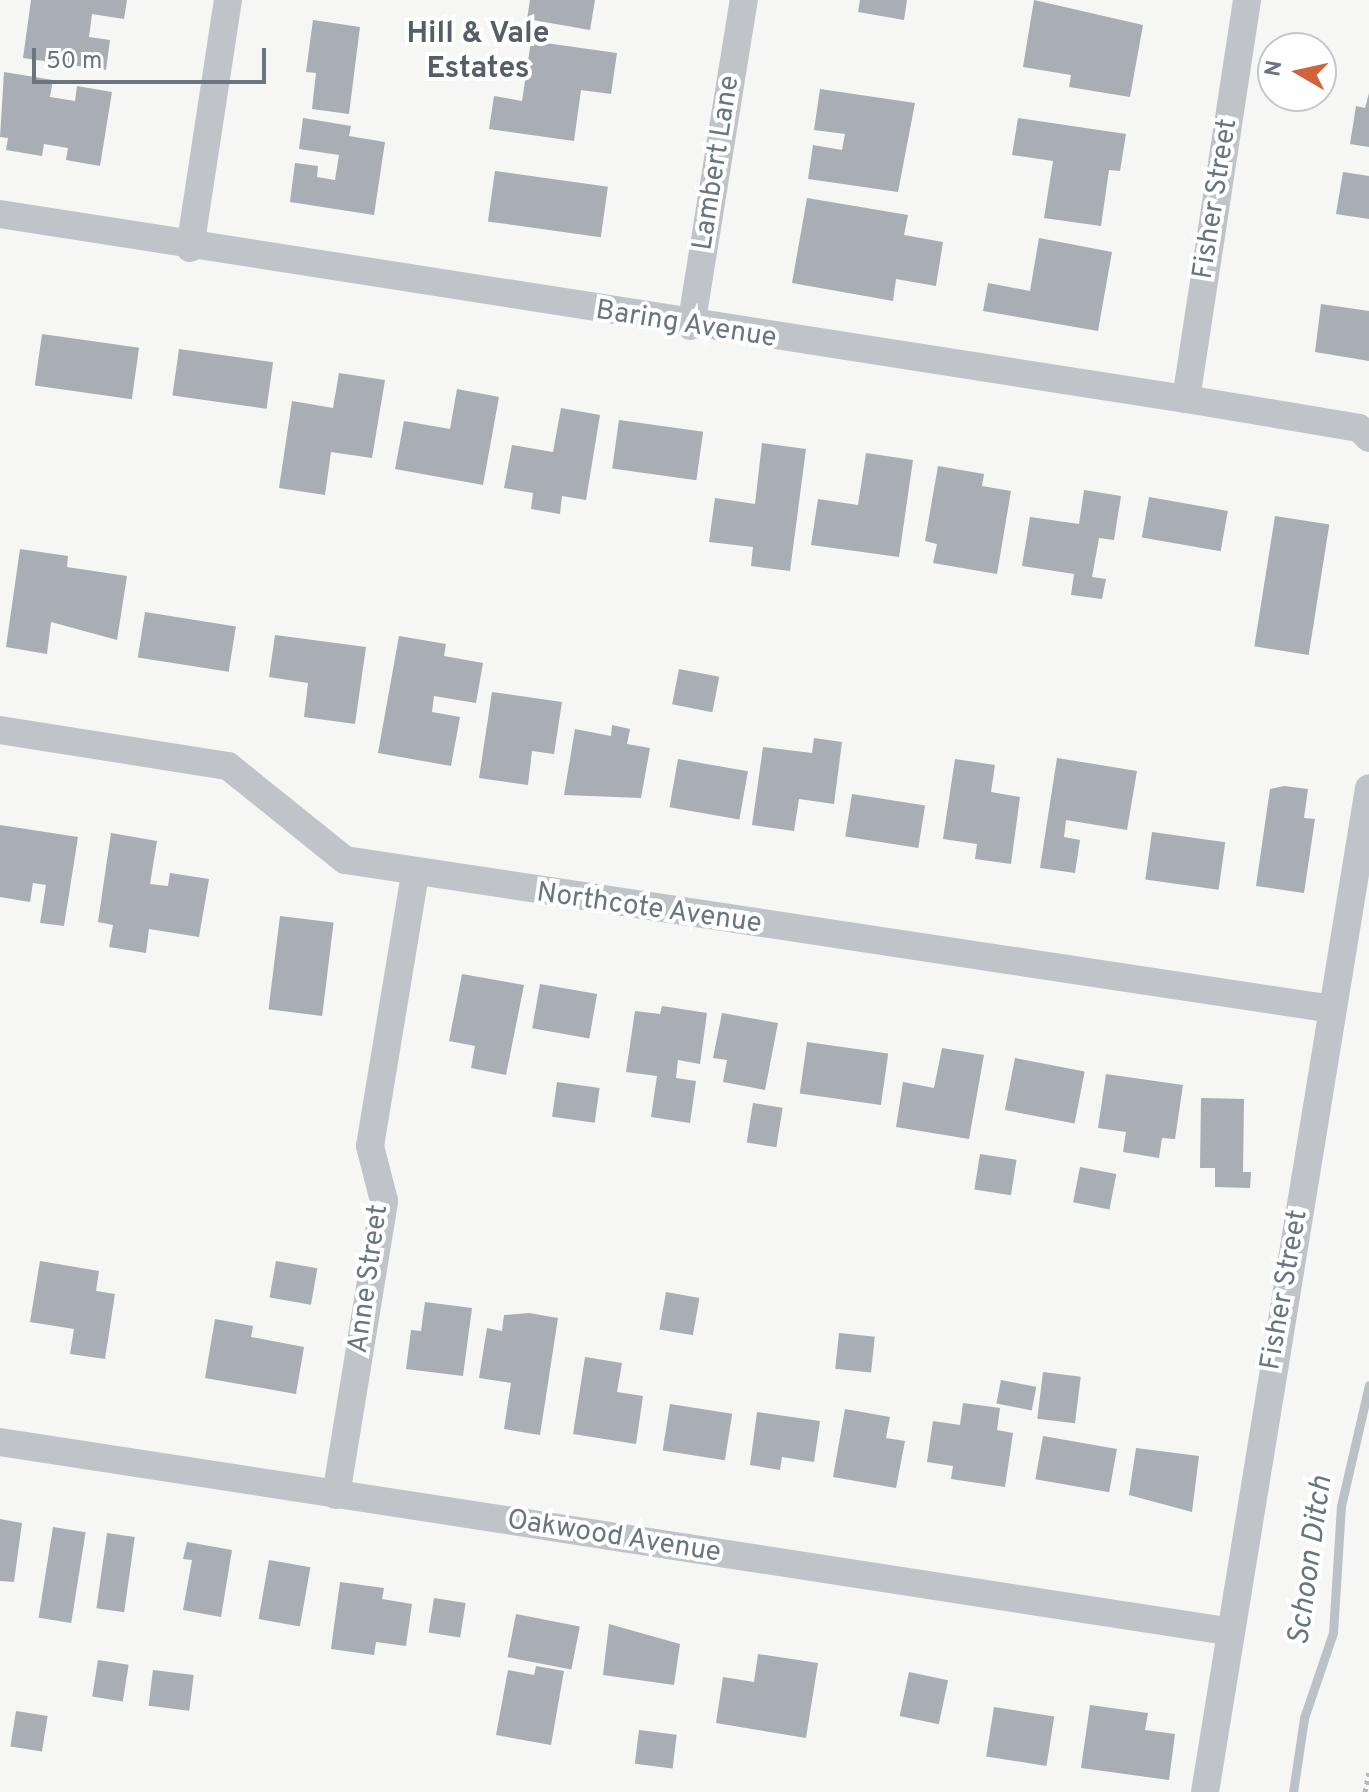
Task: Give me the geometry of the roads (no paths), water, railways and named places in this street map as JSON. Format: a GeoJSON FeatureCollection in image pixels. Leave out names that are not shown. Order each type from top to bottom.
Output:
{"type":"FeatureCollection","features":[{"type":"Feature","properties":{"kind":"street"},"geometry":{"type":"LineString","coordinates":[[190,248],[228,0]]}},
{"type":"Feature","properties":{"kind":"street","name":"Lambert Lane"},"geometry":{"type":"LineString","coordinates":[[691,326],[744,0]]}},
{"type":"Feature","properties":{"kind":"street","name":"Fisher Street"},"geometry":{"type":"LineString","coordinates":[[1186,399],[1247,0]]}},
{"type":"Feature","properties":{"kind":"street","name":"Baring Avenue"},"geometry":{"type":"LineString","coordinates":[[0,214],[190,248],[1186,399],[1359,428],[1369,438]]}},
{"type":"Feature","properties":{"kind":"street","name":"Northcote Avenue"},"geometry":{"type":"LineString","coordinates":[[0,730],[228,766],[345,860],[415,874],[1332,1009]]}},
{"type":"Feature","properties":{"kind":"street","name":"Fisher Street"},"geometry":{"type":"LineString","coordinates":[[1205,1792],[1227,1631],[1369,788]]}},
{"type":"Feature","properties":{"kind":"street","name":"Anne Street"},"geometry":{"type":"LineString","coordinates":[[336,1495],[384,1201],[370,1146],[415,874]]}},
{"type":"Feature","properties":{"kind":"street","name":"Oakwood Avenue"},"geometry":{"type":"LineString","coordinates":[[0,1442],[1227,1631]]}},
{"type":"Feature","properties":{"kind":"waterway","name":"Schoon Ditch"},"geometry":{"type":"LineString","coordinates":[[1293,1792],[1304,1718],[1333,1633],[1341,1506],[1369,1385]]}},
{"type":"Feature","properties":{"kind":"district","name":"Hill & Vale Estates"},"geometry":{"type":"Point","coordinates":[478,52]}}]}
